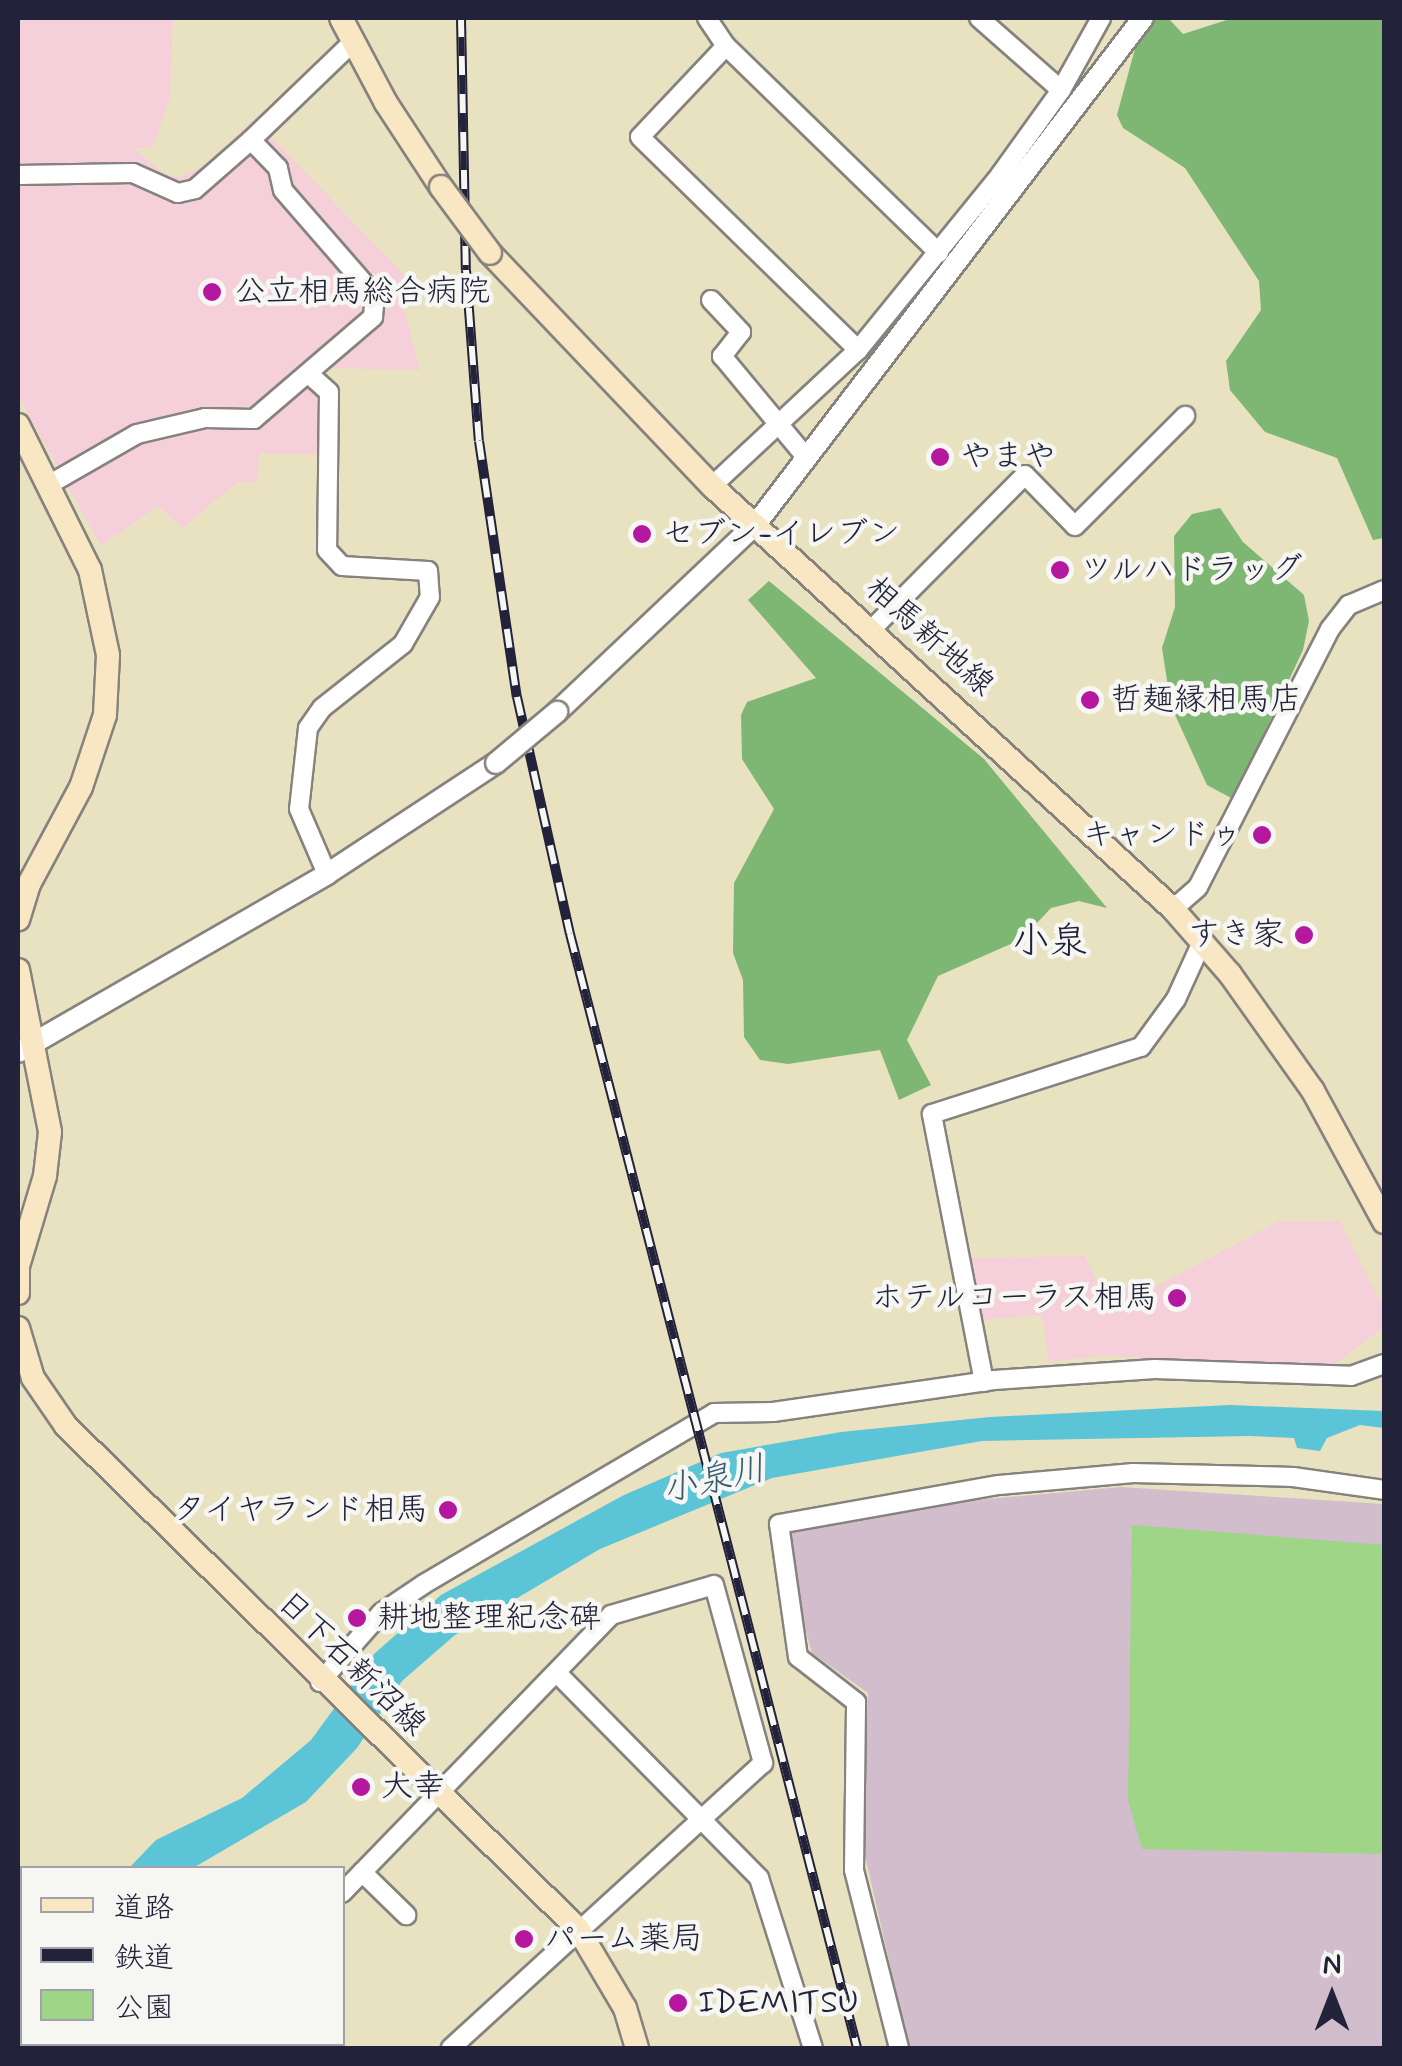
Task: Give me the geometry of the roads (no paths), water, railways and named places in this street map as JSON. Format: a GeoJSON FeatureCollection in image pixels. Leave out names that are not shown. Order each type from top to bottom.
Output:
{"type":"FeatureCollection","features":[{"type":"Feature","properties":{"kind":"main road","name":"相馬新地線"},"geometry":{"type":"LineString","coordinates":[[341,18],[442,186],[490,253],[712,486],[1173,909],[1202,942],[1313,1091],[1384,1222]]}},
{"type":"Feature","properties":{"kind":"main road"},"geometry":{"type":"LineString","coordinates":[[18,424],[50,484],[102,609],[104,715],[82,787],[29,884],[18,919]]}},
{"type":"Feature","properties":{"kind":"main road"},"geometry":{"type":"LineString","coordinates":[[18,970],[27,1046],[50,1132],[45,1176],[18,1266],[18,1293]]}},
{"type":"Feature","properties":{"kind":"main road","name":"日下石新沼線"},"geometry":{"type":"LineString","coordinates":[[18,1328],[25,1382],[325,1688],[387,1743],[578,1930],[625,2008],[637,2048]]}},
{"type":"Feature","properties":{"kind":"street"},"geometry":{"type":"LineString","coordinates":[[707,18],[726,46],[939,253]]}},
{"type":"Feature","properties":{"kind":"street"},"geometry":{"type":"LineString","coordinates":[[979,18],[1060,90]]}},
{"type":"Feature","properties":{"kind":"street"},"geometry":{"type":"LineString","coordinates":[[712,486],[858,350],[939,253],[1060,90],[1101,18]]}},
{"type":"Feature","properties":{"kind":"street"},"geometry":{"type":"LineString","coordinates":[[27,1046],[327,874],[496,763],[557,712],[756,524],[1143,18]]}},
{"type":"Feature","properties":{"kind":"street"},"geometry":{"type":"LineString","coordinates":[[18,175],[133,173],[178,193],[195,189],[353,42]]}},
{"type":"Feature","properties":{"kind":"street"},"geometry":{"type":"LineString","coordinates":[[726,46],[640,137],[858,350]]}},
{"type":"Feature","properties":{"kind":"street"},"geometry":{"type":"LineString","coordinates":[[50,484],[137,434],[204,418],[254,418],[310,375],[373,318],[376,296],[283,190],[278,168],[251,140]]}},
{"type":"Feature","properties":{"kind":"street"},"geometry":{"type":"LineString","coordinates":[[712,300],[741,332],[722,356],[776,427],[806,457]]}},
{"type":"Feature","properties":{"kind":"street"},"geometry":{"type":"LineString","coordinates":[[310,375],[330,392],[327,550],[342,566],[428,571],[430,598],[403,644],[322,708],[308,728],[300,809],[327,874]]}},
{"type":"Feature","properties":{"kind":"street"},"geometry":{"type":"LineString","coordinates":[[872,630],[1025,475],[1075,526],[1185,416]]}},
{"type":"Feature","properties":{"kind":"street"},"geometry":{"type":"LineString","coordinates":[[1173,909],[1198,887],[1330,629],[1350,606],[1384,590]]}},
{"type":"Feature","properties":{"kind":"street"},"geometry":{"type":"LineString","coordinates":[[984,1382],[932,1114],[1141,1047],[1176,999],[1202,942]]}},
{"type":"Feature","properties":{"kind":"street"},"geometry":{"type":"LineString","coordinates":[[325,1688],[382,1613],[424,1584],[714,1413],[773,1412],[984,1382],[1155,1368],[1351,1376],[1384,1364]]}},
{"type":"Feature","properties":{"kind":"street"},"geometry":{"type":"LineString","coordinates":[[899,2048],[854,1870],[856,1702],[798,1657],[779,1524],[999,1485],[1133,1472],[1292,1477],[1384,1490]]}},
{"type":"Feature","properties":{"kind":"street"},"geometry":{"type":"LineString","coordinates":[[345,1890],[611,1615],[714,1586],[763,1763],[451,2048]]}},
{"type":"Feature","properties":{"kind":"street"},"geometry":{"type":"LineString","coordinates":[[557,1673],[759,1878],[813,2048]]}},
{"type":"Feature","properties":{"kind":"street"},"geometry":{"type":"LineString","coordinates":[[362,1872],[406,1915]]}},
{"type":"Feature","properties":{"kind":"water","name":"小泉川"},"geometry":{"type":"Polygon","coordinates":[[[1230,1405],[1384,1411],[1384,1428],[1360,1425],[1327,1438],[1320,1451],[1297,1448],[1294,1438],[1250,1436],[982,1441],[772,1478],[600,1549],[455,1635],[402,1681],[357,1748],[306,1802],[196,1866],[131,1866],[156,1840],[242,1798],[311,1740],[374,1654],[441,1595],[624,1495],[721,1453],[841,1432],[990,1417],[1230,1405]]]}},
{"type":"Feature","properties":{"kind":"railway"},"geometry":{"type":"LineString","coordinates":[[461,18],[466,270],[479,441],[517,697],[570,934],[857,2048]]}},
{"type":"Feature","properties":{"kind":"place","name":"公立相馬総合病院"},"geometry":{"type":"Point","coordinates":[212,292]}},
{"type":"Feature","properties":{"kind":"place","name":"やまや"},"geometry":{"type":"Point","coordinates":[940,457]}},
{"type":"Feature","properties":{"kind":"place","name":"セブン-イレブン"},"geometry":{"type":"Point","coordinates":[642,534]}},
{"type":"Feature","properties":{"kind":"place","name":"ツルハドラッグ"},"geometry":{"type":"Point","coordinates":[1060,570]}},
{"type":"Feature","properties":{"kind":"place","name":"哲麺縁相馬店"},"geometry":{"type":"Point","coordinates":[1090,700]}},
{"type":"Feature","properties":{"kind":"place","name":"キャンドゥ"},"geometry":{"type":"Point","coordinates":[1262,835]}},
{"type":"Feature","properties":{"kind":"place","name":"すき家"},"geometry":{"type":"Point","coordinates":[1304,935]}},
{"type":"Feature","properties":{"kind":"place","name":"ホテルコーラス相馬"},"geometry":{"type":"Point","coordinates":[1177,1298]}},
{"type":"Feature","properties":{"kind":"place","name":"タイヤランド相馬"},"geometry":{"type":"Point","coordinates":[448,1510]}},
{"type":"Feature","properties":{"kind":"place","name":"耕地整理紀念碑"},"geometry":{"type":"Point","coordinates":[357,1618]}},
{"type":"Feature","properties":{"kind":"place","name":"大幸"},"geometry":{"type":"Point","coordinates":[361,1787]}},
{"type":"Feature","properties":{"kind":"place","name":"パーム薬局"},"geometry":{"type":"Point","coordinates":[524,1939]}},
{"type":"Feature","properties":{"kind":"place","name":"IDEMITSU"},"geometry":{"type":"Point","coordinates":[678,2003]}},
{"type":"Feature","properties":{"kind":"district","name":"小泉"},"geometry":{"type":"Point","coordinates":[1050,943]}}]}
